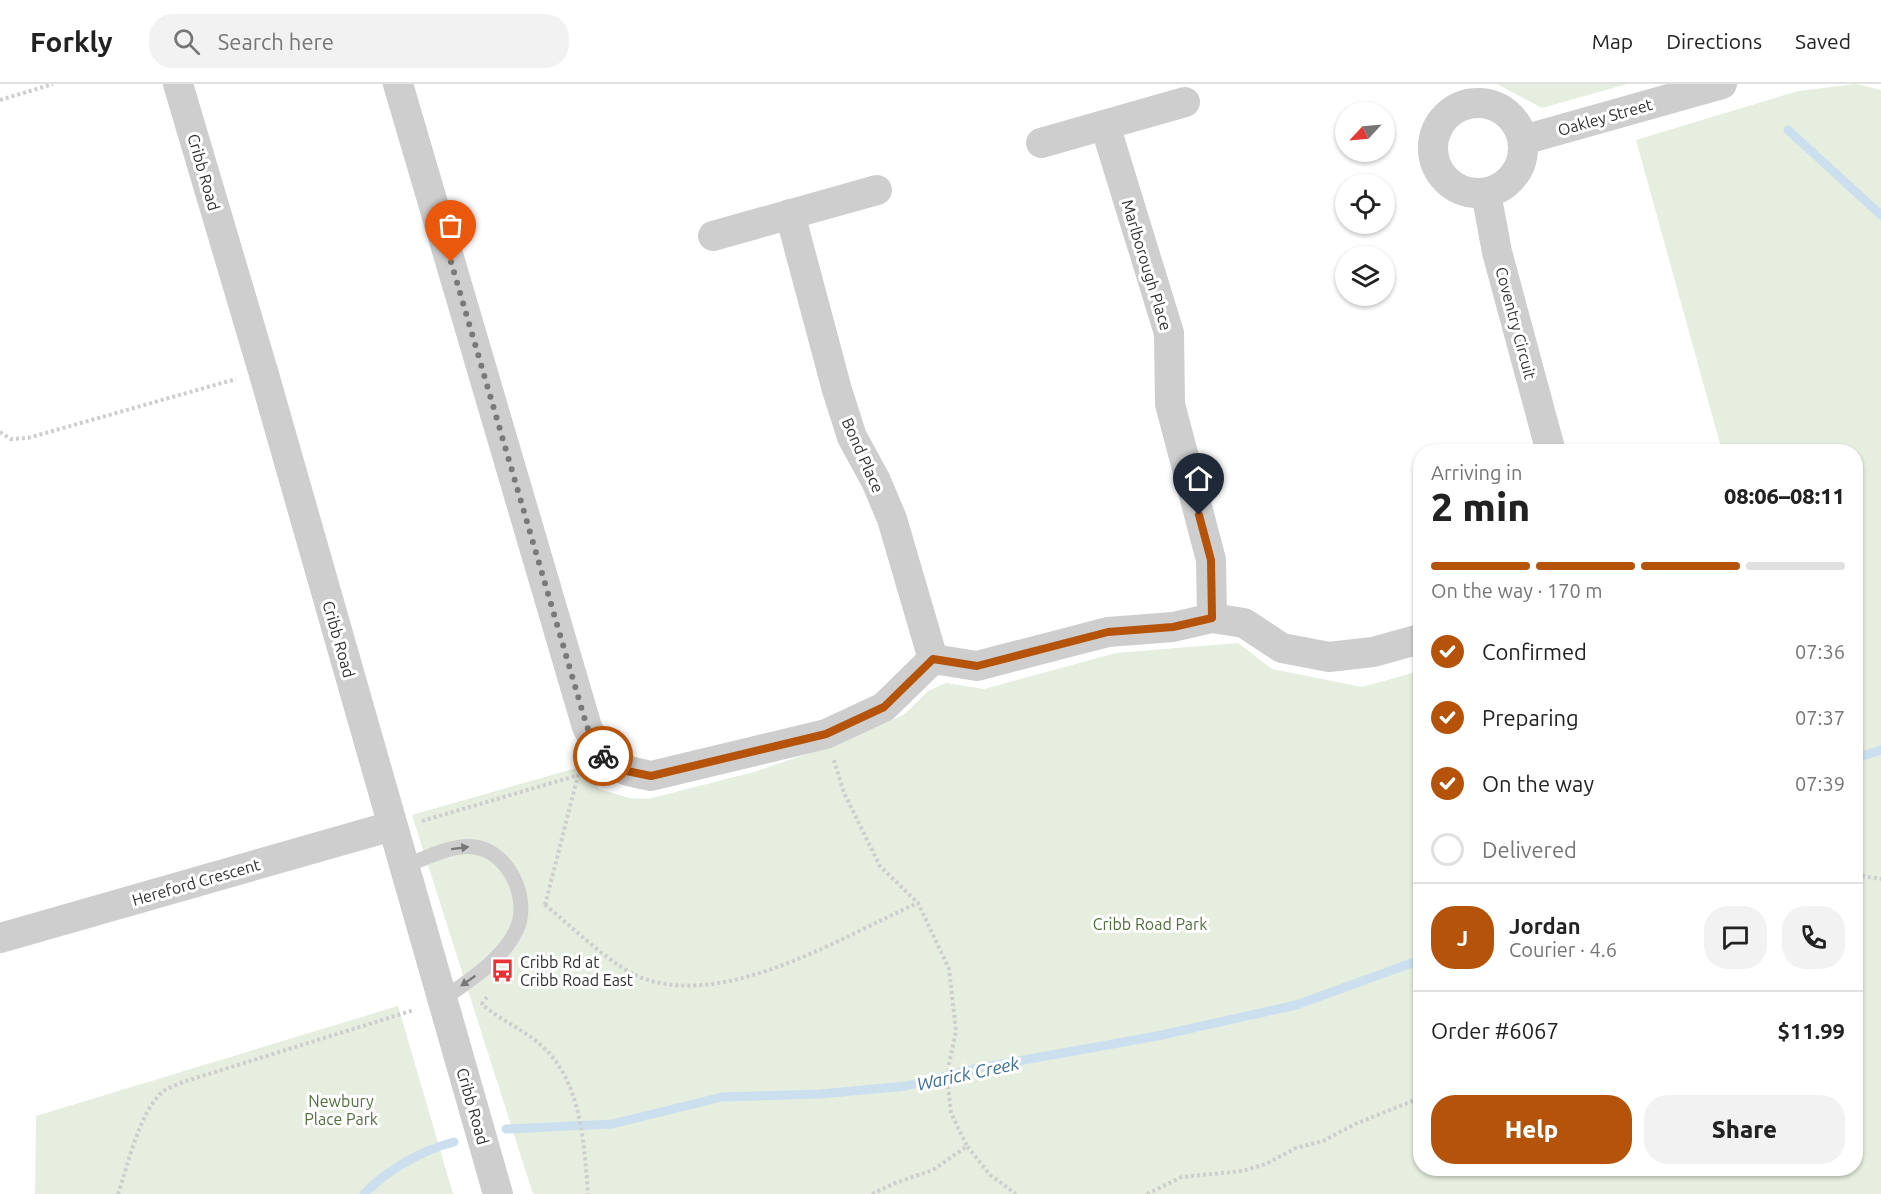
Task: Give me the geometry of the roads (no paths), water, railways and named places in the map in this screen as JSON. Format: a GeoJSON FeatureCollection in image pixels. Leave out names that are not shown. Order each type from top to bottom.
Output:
{"type":"FeatureCollection","features":[{"type":"Feature","properties":{"kind":"street","name":"Cribb Road"},"geometry":{"type":"LineString","coordinates":[[178,84],[497,1188]]}},
{"type":"Feature","properties":{"kind":"street"},"geometry":{"type":"LineString","coordinates":[[398,84],[587,727],[602,755],[622,770],[651,776],[826,734],[884,707],[933,659],[977,666],[1108,632],[1173,627],[1212,618],[1244,623],[1282,648],[1329,657],[1373,652],[1413,641]]}},
{"type":"Feature","properties":{"kind":"street","name":"Oakley Street"},"geometry":{"type":"LineString","coordinates":[[1523,140],[1722,84]]}},
{"type":"Feature","properties":{"kind":"street"},"geometry":{"type":"LineString","coordinates":[[1460,94],[1502,108],[1515,122],[1523,140],[1522,158],[1515,174],[1502,186],[1485,193],[1469,192],[1453,186],[1441,174],[1434,158],[1432,142],[1438,125],[1460,94]]}},
{"type":"Feature","properties":{"kind":"street"},"geometry":{"type":"LineString","coordinates":[[1041,143],[1185,102]]}},
{"type":"Feature","properties":{"kind":"street","name":"Marlborough Place"},"geometry":{"type":"LineString","coordinates":[[1104,125],[1169,333],[1170,404],[1211,560],[1212,618]]}},
{"type":"Feature","properties":{"kind":"street"},"geometry":{"type":"LineString","coordinates":[[713,236],[877,190]]}},
{"type":"Feature","properties":{"kind":"street","name":"Coventry Circuit"},"geometry":{"type":"LineString","coordinates":[[1485,193],[1497,252],[1549,444]]}},
{"type":"Feature","properties":{"kind":"street","name":"Bond Place"},"geometry":{"type":"LineString","coordinates":[[790,214],[837,390],[852,437],[876,481],[892,519],[933,659]]}},
{"type":"Feature","properties":{"kind":"street","name":"Hereford Crescent"},"geometry":{"type":"LineString","coordinates":[[0,938],[392,826]]}},
{"type":"Feature","properties":{"kind":"lane"},"geometry":{"type":"LineString","coordinates":[[405,866],[457,847],[476,847],[489,852],[501,861],[512,874],[519,892],[521,916],[517,930],[482,971],[443,999]]}},
{"type":"Feature","properties":{"kind":"waterway","name":"Warick Creek"},"geometry":{"type":"LineString","coordinates":[[1788,130],[1881,215]]}},
{"type":"Feature","properties":{"kind":"waterway","name":"Warick Creek"},"geometry":{"type":"LineString","coordinates":[[1863,756],[1881,750]]}},
{"type":"Feature","properties":{"kind":"waterway","name":"Warick Creek"},"geometry":{"type":"LineString","coordinates":[[506,1129],[612,1124],[722,1097],[821,1094],[906,1086],[974,1069],[1157,1036],[1296,1005],[1413,963]]}},
{"type":"Feature","properties":{"kind":"waterway","name":"Warick Creek"},"geometry":{"type":"LineString","coordinates":[[364,1194],[383,1177],[406,1162],[430,1150],[454,1142]]}},
{"type":"Feature","properties":{"kind":"place","name":"Cribb Rd at Cribb Road East"},"geometry":{"type":"Point","coordinates":[502,971]}},
{"type":"Feature","properties":{"kind":"park label","name":"Cribb Road Park"},"geometry":{"type":"Point","coordinates":[1150,924]}},
{"type":"Feature","properties":{"kind":"park label","name":"Newbury Place Park"},"geometry":{"type":"Point","coordinates":[341,1110]}}]}
